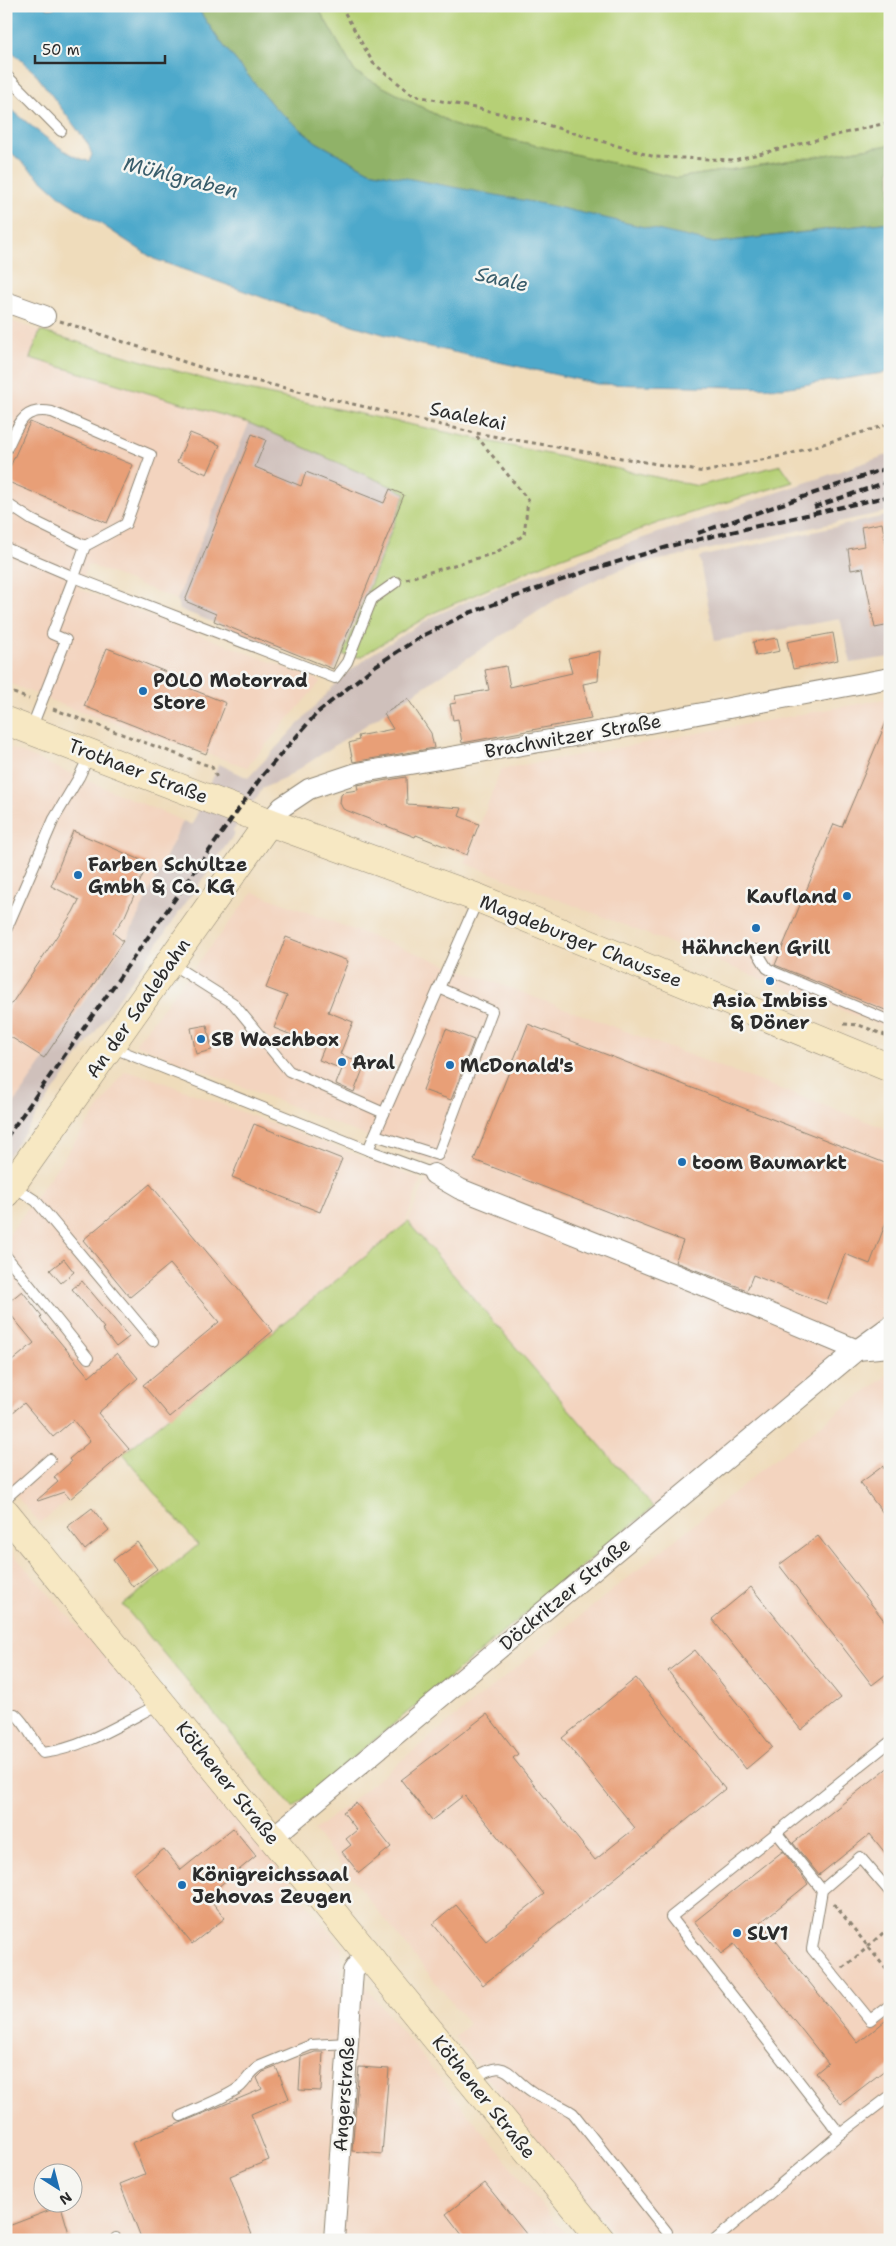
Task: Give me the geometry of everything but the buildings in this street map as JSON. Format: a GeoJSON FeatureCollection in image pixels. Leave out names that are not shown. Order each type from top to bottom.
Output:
{"type":"FeatureCollection","features":[{"type":"Feature","properties":{"kind":"main road","name":"Trothaer Straße"},"geometry":{"type":"LineString","coordinates":[[18,726],[269,822]]}},
{"type":"Feature","properties":{"kind":"main road","name":"Magdeburger Chaussee"},"geometry":{"type":"LineString","coordinates":[[269,822],[478,898],[890,1068]]}},
{"type":"Feature","properties":{"kind":"main road","name":"An der Saalebahn"},"geometry":{"type":"LineString","coordinates":[[9,1189],[269,822]]}},
{"type":"Feature","properties":{"kind":"main road","name":"Köthener Straße"},"geometry":{"type":"LineString","coordinates":[[6,1513],[601,2240]]}},
{"type":"Feature","properties":{"kind":"street"},"geometry":{"type":"LineString","coordinates":[[6,302],[45,316]]}},
{"type":"Feature","properties":{"kind":"street","name":"Brachwitzer Straße"},"geometry":{"type":"LineString","coordinates":[[269,822],[282,807],[309,790],[357,773],[644,724],[890,678]]}},
{"type":"Feature","properties":{"kind":"street"},"geometry":{"type":"LineString","coordinates":[[434,1174],[460,1189],[714,1290],[857,1350],[890,1347]]}},
{"type":"Feature","properties":{"kind":"street","name":"Döckritzer Straße"},"geometry":{"type":"LineString","coordinates":[[273,1837],[857,1350],[890,1326]]}},
{"type":"Feature","properties":{"kind":"street","name":"Angerstraße"},"geometry":{"type":"LineString","coordinates":[[334,2240],[353,1971],[366,1952]]}},
{"type":"Feature","properties":{"kind":"lane"},"geometry":{"type":"LineString","coordinates":[[6,76],[61,131]]}},
{"type":"Feature","properties":{"kind":"lane"},"geometry":{"type":"LineString","coordinates":[[6,450],[19,424],[29,413],[38,410],[52,412],[152,455],[126,524],[85,546],[52,634],[66,640],[42,704],[18,726]]}},
{"type":"Feature","properties":{"kind":"lane"},"geometry":{"type":"LineString","coordinates":[[6,503],[32,520],[85,546]]}},
{"type":"Feature","properties":{"kind":"lane"},"geometry":{"type":"LineString","coordinates":[[6,548],[74,577],[335,678],[347,662],[372,599],[396,582]]}},
{"type":"Feature","properties":{"kind":"lane"},"geometry":{"type":"LineString","coordinates":[[6,930],[54,820],[80,777],[90,753]]}},
{"type":"Feature","properties":{"kind":"lane"},"geometry":{"type":"LineString","coordinates":[[368,1150],[478,898]]}},
{"type":"Feature","properties":{"kind":"lane"},"geometry":{"type":"LineString","coordinates":[[756,950],[767,968],[774,972],[890,1021]]}},
{"type":"Feature","properties":{"kind":"lane"},"geometry":{"type":"LineString","coordinates":[[170,963],[234,1003],[289,1071],[384,1113]]}},
{"type":"Feature","properties":{"kind":"lane"},"geometry":{"type":"LineString","coordinates":[[375,1135],[438,1156],[492,1011],[439,988]]}},
{"type":"Feature","properties":{"kind":"lane"},"geometry":{"type":"LineString","coordinates":[[111,1047],[368,1150],[434,1174]]}},
{"type":"Feature","properties":{"kind":"lane"},"geometry":{"type":"LineString","coordinates":[[9,1189],[36,1201],[153,1341]]}},
{"type":"Feature","properties":{"kind":"lane"},"geometry":{"type":"LineString","coordinates":[[6,1256],[88,1358]]}},
{"type":"Feature","properties":{"kind":"lane"},"geometry":{"type":"LineString","coordinates":[[6,1498],[50,1460]]}},
{"type":"Feature","properties":{"kind":"lane"},"geometry":{"type":"LineString","coordinates":[[6,1716],[15,1714],[21,1719],[35,1744],[43,1753],[55,1752],[79,1744],[163,1703]]}},
{"type":"Feature","properties":{"kind":"lane"},"geometry":{"type":"LineString","coordinates":[[840,2134],[671,1917],[890,1742]]}},
{"type":"Feature","properties":{"kind":"lane"},"geometry":{"type":"LineString","coordinates":[[776,1832],[822,1890]]}},
{"type":"Feature","properties":{"kind":"lane"},"geometry":{"type":"LineString","coordinates":[[890,1892],[860,1857],[822,1890],[812,1949],[870,2020],[890,2005]]}},
{"type":"Feature","properties":{"kind":"lane"},"geometry":{"type":"LineString","coordinates":[[181,2116],[241,2086],[252,2071],[260,2066],[311,2045],[348,2043]]}},
{"type":"Feature","properties":{"kind":"lane"},"geometry":{"type":"LineString","coordinates":[[471,2081],[485,2071],[497,2067],[507,2070],[534,2093],[561,2105],[573,2113],[667,2232]]}},
{"type":"Feature","properties":{"kind":"lane"},"geometry":{"type":"LineString","coordinates":[[715,2240],[840,2134],[890,2096]]}},
{"type":"Feature","properties":{"kind":"lane"},"geometry":{"type":"LineString","coordinates":[[403,2240],[418,2240]]}},
{"type":"Feature","properties":{"kind":"path"},"geometry":{"type":"LineString","coordinates":[[341,6],[373,63],[413,95],[526,119],[655,157],[734,160],[890,122]]}},
{"type":"Feature","properties":{"kind":"path","name":"Saalekai"},"geometry":{"type":"LineString","coordinates":[[45,316],[209,370],[475,433],[704,472],[786,455],[890,424]]}},
{"type":"Feature","properties":{"kind":"path"},"geometry":{"type":"LineString","coordinates":[[396,582],[496,553],[524,535],[528,500],[475,433]]}},
{"type":"Feature","properties":{"kind":"path"},"geometry":{"type":"LineString","coordinates":[[6,690],[212,767],[219,782]]}},
{"type":"Feature","properties":{"kind":"path"},"geometry":{"type":"LineString","coordinates":[[822,1890],[890,1974]]}},
{"type":"Feature","properties":{"kind":"path"},"geometry":{"type":"LineString","coordinates":[[833,1976],[890,1926]]}},
{"type":"Feature","properties":{"kind":"shaded area"},"geometry":{"type":"Polygon","coordinates":[[[6,319],[40,331],[31,358],[249,423],[177,600],[88,564],[79,589],[321,681],[247,767],[75,710],[6,682],[6,319]]]}},
{"type":"Feature","properties":{"kind":"shaded area"},"geometry":{"type":"Polygon","coordinates":[[[249,423],[406,493],[335,670],[179,609],[177,600],[249,423]]]}},
{"type":"Feature","properties":{"kind":"shaded area"},"geometry":{"type":"Polygon","coordinates":[[[890,454],[890,511],[631,566],[604,576],[563,595],[284,779],[263,788],[232,832],[235,833],[6,1159],[6,1115],[128,937],[183,821],[192,825],[219,764],[248,778],[344,675],[375,652],[434,616],[502,586],[890,454]]]}},
{"type":"Feature","properties":{"kind":"shaded area"},"geometry":{"type":"Polygon","coordinates":[[[890,515],[890,657],[851,663],[840,619],[715,641],[699,557],[890,515]]]}},
{"type":"Feature","properties":{"kind":"shaded area"},"geometry":{"type":"Polygon","coordinates":[[[890,698],[890,1029],[465,863],[501,769],[890,698]]]}},
{"type":"Feature","properties":{"kind":"shaded area"},"geometry":{"type":"Polygon","coordinates":[[[6,746],[183,821],[128,937],[6,1116],[6,746]]]}},
{"type":"Feature","properties":{"kind":"shaded area"},"geometry":{"type":"Polygon","coordinates":[[[253,892],[890,1130],[890,1312],[653,1507],[408,1222],[434,1163],[135,1044],[253,892]]]}},
{"type":"Feature","properties":{"kind":"shaded area"},"geometry":{"type":"Polygon","coordinates":[[[125,1071],[151,1078],[421,1179],[405,1225],[40,1523],[6,1485],[6,1239],[125,1071]]]}},
{"type":"Feature","properties":{"kind":"shaded area"},"geometry":{"type":"Polygon","coordinates":[[[890,1373],[890,2240],[618,2240],[454,2037],[469,2024],[314,1831],[770,1463],[890,1373]]]}},
{"type":"Feature","properties":{"kind":"shaded area"},"geometry":{"type":"Polygon","coordinates":[[[6,1546],[131,1686],[252,1833],[342,1948],[341,2021],[334,2123],[321,2240],[6,2240],[6,1546]]]}},
{"type":"Feature","properties":{"kind":"shaded area"},"geometry":{"type":"Polygon","coordinates":[[[353,1971],[570,2240],[334,2240],[353,1971]]]}},
{"type":"Feature","properties":{"kind":"green space"},"geometry":{"type":"Polygon","coordinates":[[[196,6],[317,6],[355,72],[461,128],[677,178],[890,145],[890,222],[714,243],[369,171],[316,142],[274,107],[219,40],[196,6]]]}},
{"type":"Feature","properties":{"kind":"green space"},"geometry":{"type":"Polygon","coordinates":[[[317,6],[890,6],[890,145],[677,178],[461,128],[355,72],[317,6]]]}},
{"type":"Feature","properties":{"kind":"green space"},"geometry":{"type":"Polygon","coordinates":[[[40,331],[225,385],[698,486],[781,465],[793,482],[661,522],[554,560],[433,613],[360,657],[343,655],[406,493],[249,423],[30,358],[40,331]]]}},
{"type":"Feature","properties":{"kind":"green space"},"geometry":{"type":"Polygon","coordinates":[[[408,1222],[653,1507],[293,1808],[123,1605],[198,1545],[123,1454],[408,1222]]]}},
{"type":"Feature","properties":{"kind":"water"},"geometry":{"type":"Polygon","coordinates":[[[6,6],[44,6],[48,9],[55,8],[56,6],[196,6],[219,40],[274,107],[316,142],[369,171],[548,205],[714,243],[890,222],[890,372],[783,388],[598,384],[417,344],[281,304],[154,259],[63,199],[6,148],[6,105],[69,154],[89,161],[92,155],[88,144],[35,73],[6,46],[6,6]]]}},
{"type":"Feature","properties":{"kind":"railway"},"geometry":{"type":"LineString","coordinates":[[698,533],[890,467]]}},
{"type":"Feature","properties":{"kind":"railway"},"geometry":{"type":"LineString","coordinates":[[814,507],[890,481]]}},
{"type":"Feature","properties":{"kind":"railway"},"geometry":{"type":"LineString","coordinates":[[6,1138],[262,776],[317,713],[375,666],[422,636],[469,613],[593,569],[674,545],[890,496]]}},
{"type":"Feature","properties":{"kind":"place","name":"POLO Motorrad Store"},"geometry":{"type":"Point","coordinates":[143,691]}},
{"type":"Feature","properties":{"kind":"place","name":"Farben Schultze Gmbh & Co. KG"},"geometry":{"type":"Point","coordinates":[78,875]}},
{"type":"Feature","properties":{"kind":"place","name":"Kaufland"},"geometry":{"type":"Point","coordinates":[847,896]}},
{"type":"Feature","properties":{"kind":"place","name":"Hähnchen Grill"},"geometry":{"type":"Point","coordinates":[756,928]}},
{"type":"Feature","properties":{"kind":"place","name":"Asia Imbiss & Döner"},"geometry":{"type":"Point","coordinates":[770,981]}},
{"type":"Feature","properties":{"kind":"place","name":"SB Waschbox"},"geometry":{"type":"Point","coordinates":[201,1039]}},
{"type":"Feature","properties":{"kind":"place","name":"Aral"},"geometry":{"type":"Point","coordinates":[342,1062]}},
{"type":"Feature","properties":{"kind":"place","name":"McDonald's"},"geometry":{"type":"Point","coordinates":[450,1065]}},
{"type":"Feature","properties":{"kind":"place","name":"toom Baumarkt"},"geometry":{"type":"Point","coordinates":[682,1162]}},
{"type":"Feature","properties":{"kind":"place","name":"Königreichssaal Jehovas Zeugen"},"geometry":{"type":"Point","coordinates":[182,1885]}},
{"type":"Feature","properties":{"kind":"place","name":"SLV1"},"geometry":{"type":"Point","coordinates":[737,1933]}},
{"type":"Feature","properties":{"kind":"water label","name":"Mühlgraben"},"geometry":{"type":"Point","coordinates":[181,177]}},
{"type":"Feature","properties":{"kind":"water label","name":"Saale"},"geometry":{"type":"Point","coordinates":[502,279]}}]}
